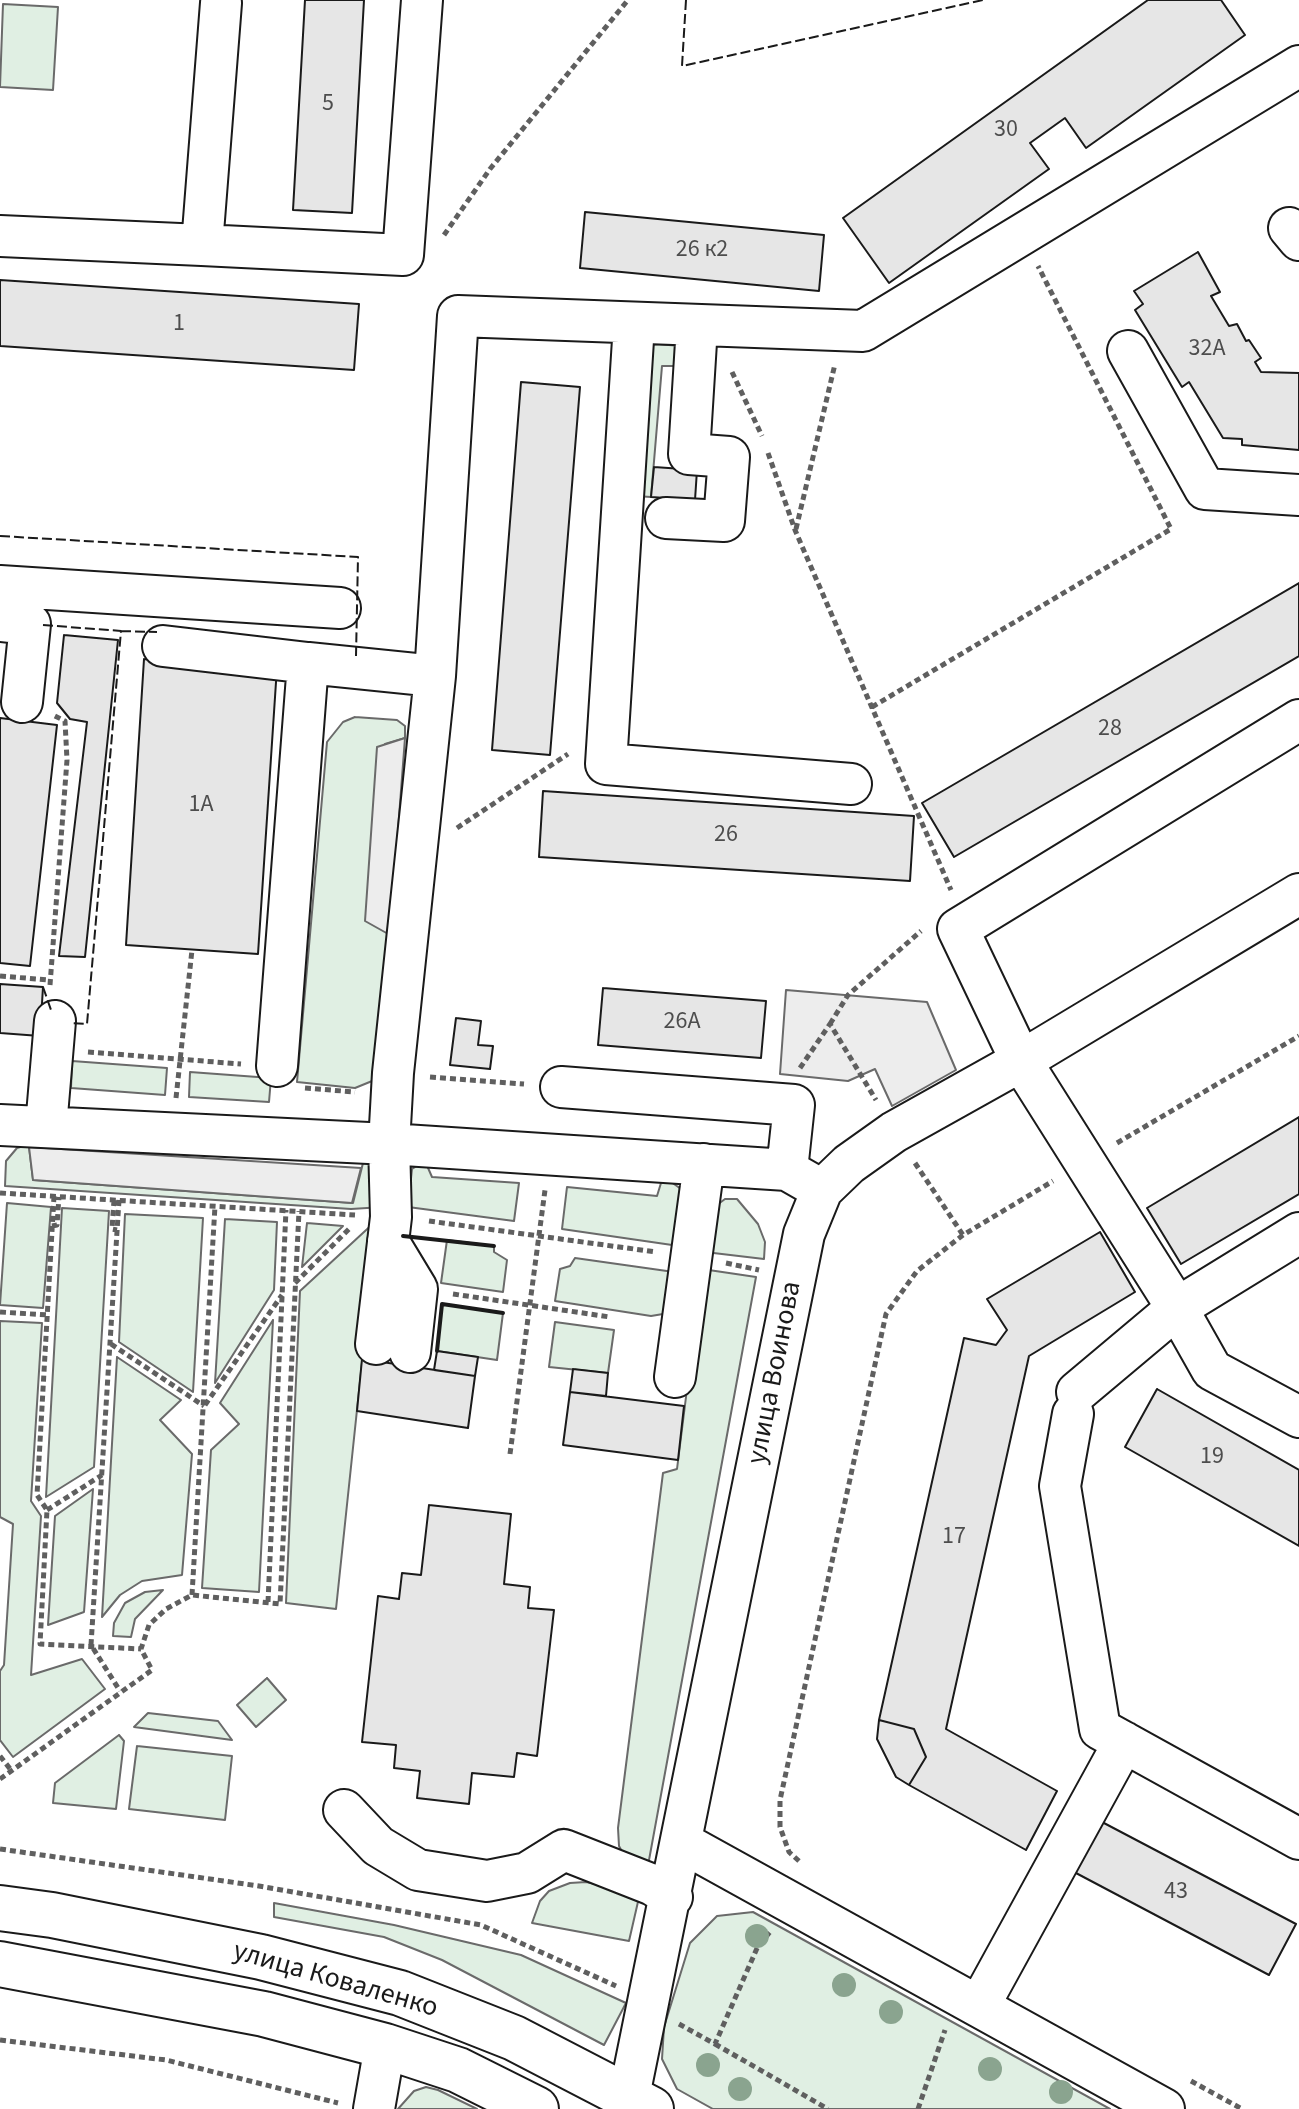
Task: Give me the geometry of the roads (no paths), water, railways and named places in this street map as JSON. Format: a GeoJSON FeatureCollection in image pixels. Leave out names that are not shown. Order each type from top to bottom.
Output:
{"type":"FeatureCollection","features":[{"type":"Feature","properties":{"kind":"main road","name":"улица Коваленко"},"geometry":{"type":"LineString","coordinates":[[0,1908],[52,1915],[261,1957],[400,1993],[514,2038],[636,2105]]}},
{"type":"Feature","properties":{"kind":"main road","name":"улица Коваленко"},"geometry":{"type":"LineString","coordinates":[[0,1964],[264,2014],[385,2046],[458,2070],[536,2109]]}},
{"type":"Feature","properties":{"kind":"main road"},"geometry":{"type":"LineString","coordinates":[[385,2046],[400,1993]]}},
{"type":"Feature","properties":{"kind":"street"},"geometry":{"type":"LineString","coordinates":[[0,236],[403,255],[422,0]]}},
{"type":"Feature","properties":{"kind":"street"},"geometry":{"type":"LineString","coordinates":[[202,245],[221,3]]}},
{"type":"Feature","properties":{"kind":"street"},"geometry":{"type":"LineString","coordinates":[[388,1241],[417,1289],[393,1348],[388,1241],[389,1144],[435,676],[458,316],[863,331],[1299,66]]}},
{"type":"Feature","properties":{"kind":"street"},"geometry":{"type":"LineString","coordinates":[[634,324],[606,764],[851,784]]}},
{"type":"Feature","properties":{"kind":"street"},"geometry":{"type":"LineString","coordinates":[[666,518],[724,521],[729,457],[689,454],[702,326]]}},
{"type":"Feature","properties":{"kind":"street"},"geometry":{"type":"LineString","coordinates":[[1128,351],[1205,489],[1299,495]]}},
{"type":"Feature","properties":{"kind":"street"},"geometry":{"type":"LineString","coordinates":[[0,586],[340,608]]}},
{"type":"Feature","properties":{"kind":"street"},"geometry":{"type":"LineString","coordinates":[[0,621],[30,624],[22,702]]}},
{"type":"Feature","properties":{"kind":"street"},"geometry":{"type":"LineString","coordinates":[[163,646],[435,676]]}},
{"type":"Feature","properties":{"kind":"street"},"geometry":{"type":"LineString","coordinates":[[277,1066],[308,663]]}},
{"type":"Feature","properties":{"kind":"street"},"geometry":{"type":"LineString","coordinates":[[1299,720],[945,926],[1021,1061],[1177,1308],[1212,1370],[1299,1417]]}},
{"type":"Feature","properties":{"kind":"street","name":"улица Воинова"},"geometry":{"type":"LineString","coordinates":[[636,2105],[648,2006],[804,1234],[822,1190],[849,1164],[894,1132],[1021,1061],[1299,894]]}},
{"type":"Feature","properties":{"kind":"street"},"geometry":{"type":"LineString","coordinates":[[46,1127],[54,1035]]}},
{"type":"Feature","properties":{"kind":"street"},"geometry":{"type":"LineString","coordinates":[[561,1087],[794,1090],[787,1170]]}},
{"type":"Feature","properties":{"kind":"street"},"geometry":{"type":"LineString","coordinates":[[0,1125],[389,1144],[787,1170],[822,1190]]}},
{"type":"Feature","properties":{"kind":"street"},"geometry":{"type":"LineString","coordinates":[[675,1377],[704,1164]]}},
{"type":"Feature","properties":{"kind":"street"},"geometry":{"type":"LineString","coordinates":[[1299,1233],[1177,1308],[1075,1403],[1060,1486],[1100,1729],[1299,1839]]}},
{"type":"Feature","properties":{"kind":"street"},"geometry":{"type":"LineString","coordinates":[[979,2006],[1124,1742]]}},
{"type":"Feature","properties":{"kind":"street"},"geometry":{"type":"LineString","coordinates":[[344,1810],[378,1846],[418,1870],[487,1881],[527,1873],[564,1850],[653,1885],[672,1897]]}},
{"type":"Feature","properties":{"kind":"street"},"geometry":{"type":"LineString","coordinates":[[683,1843],[979,2006],[1176,2094]]}},
{"type":"Feature","properties":{"kind":"street"},"geometry":{"type":"LineString","coordinates":[[359,2107],[385,2046]]}}]}
